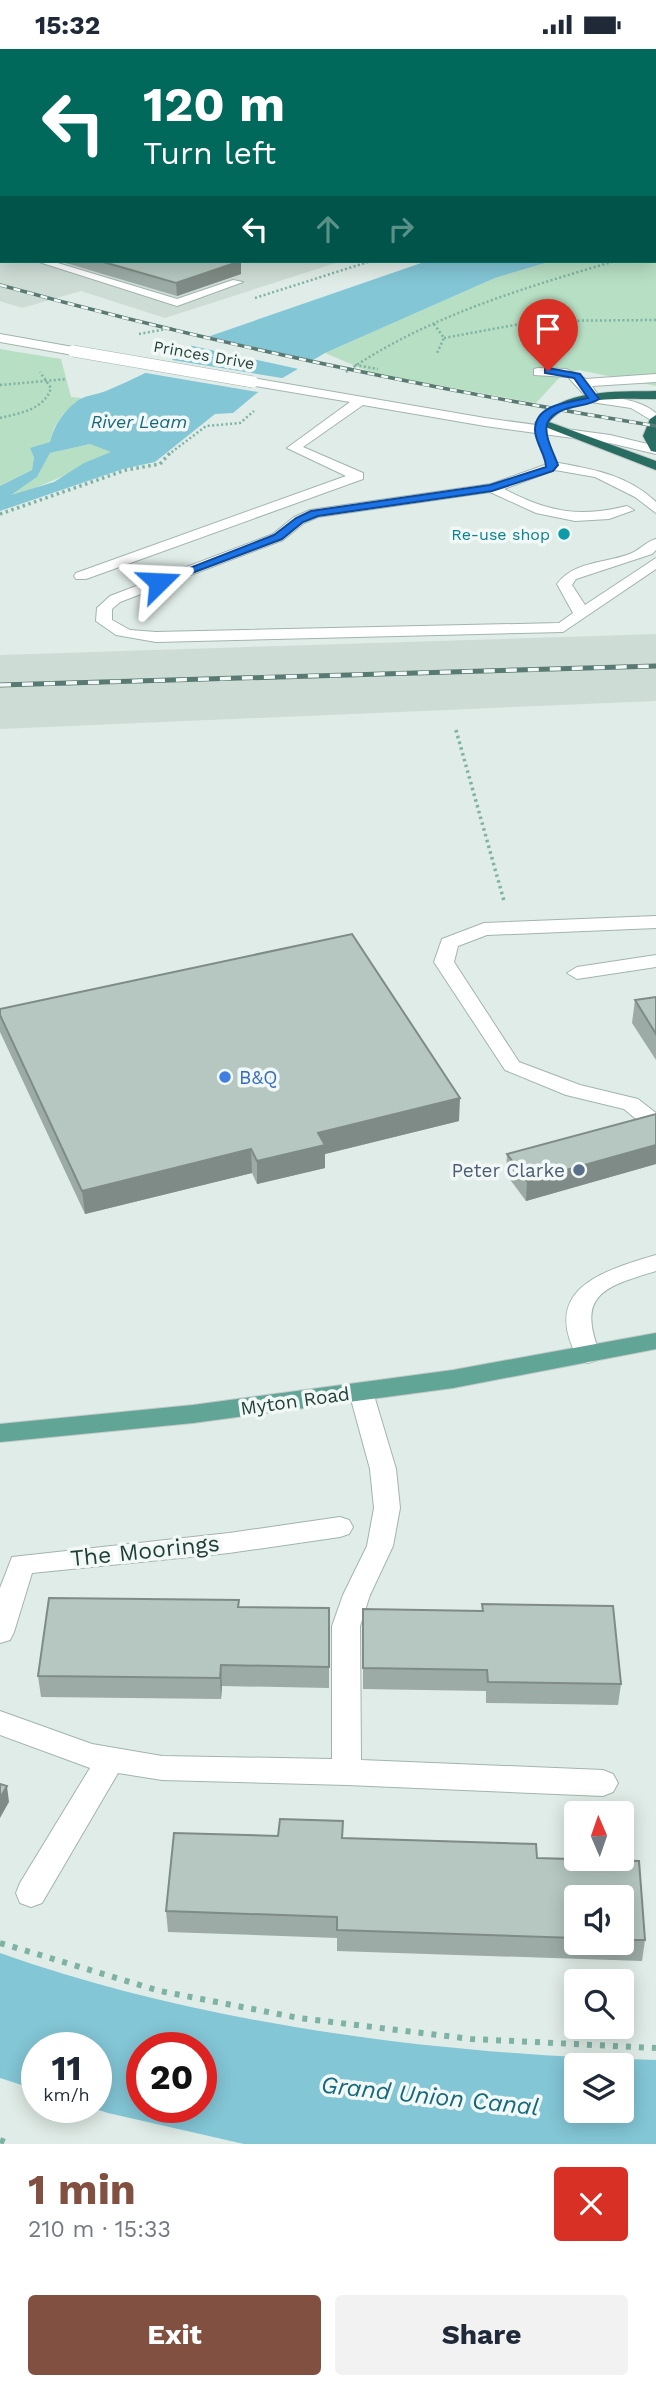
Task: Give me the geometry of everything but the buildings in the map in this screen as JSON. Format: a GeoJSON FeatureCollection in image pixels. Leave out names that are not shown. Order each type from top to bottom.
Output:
{"type":"FeatureCollection","features":[{"type":"Feature","properties":{"kind":"highway"},"geometry":{"type":"LineString","coordinates":[[545,443],[544,417],[558,407],[594,399],[656,395]]}},
{"type":"Feature","properties":{"kind":"highway"},"geometry":{"type":"LineString","coordinates":[[655,419],[649,436],[656,449]]}},
{"type":"Feature","properties":{"kind":"highway","name":"Princes Drive"},"geometry":{"type":"LineString","coordinates":[[559,432],[656,466]]}},
{"type":"Feature","properties":{"kind":"main road","name":"Myton Road"},"geometry":{"type":"LineString","coordinates":[[0,1433],[193,1414],[361,1392],[453,1379],[656,1341]]}},
{"type":"Feature","properties":{"kind":"street"},"geometry":{"type":"LineString","coordinates":[[47,263],[177,303],[237,282]]}},
{"type":"Feature","properties":{"kind":"street","name":"Princes Drive"},"geometry":{"type":"LineString","coordinates":[[0,338],[361,400],[401,408],[451,425],[584,453],[627,455]]}},
{"type":"Feature","properties":{"kind":"street"},"geometry":{"type":"LineString","coordinates":[[538,372],[569,373],[584,383],[594,399],[638,407],[655,419]]}},
{"type":"Feature","properties":{"kind":"street"},"geometry":{"type":"LineString","coordinates":[[584,383],[656,378]]}},
{"type":"Feature","properties":{"kind":"street"},"geometry":{"type":"LineString","coordinates":[[81,576],[358,476],[294,448],[361,400]]}},
{"type":"Feature","properties":{"kind":"street","name":"Princes Drive"},"geometry":{"type":"LineString","coordinates":[[545,443],[559,432],[656,449]]}},
{"type":"Feature","properties":{"kind":"street"},"geometry":{"type":"LineString","coordinates":[[656,509],[633,490],[598,474],[545,443],[522,480],[492,488],[315,513],[299,520],[278,537],[116,599],[105,608],[104,621],[112,629],[128,634],[169,637],[563,627],[656,562]]}},
{"type":"Feature","properties":{"kind":"street"},"geometry":{"type":"LineString","coordinates":[[584,453],[598,474]]}},
{"type":"Feature","properties":{"kind":"street"},"geometry":{"type":"LineString","coordinates":[[492,488],[516,501],[573,519],[604,519],[627,510]]}},
{"type":"Feature","properties":{"kind":"street"},"geometry":{"type":"LineString","coordinates":[[581,614],[578,605],[565,590],[567,578],[640,556],[656,543]]}},
{"type":"Feature","properties":{"kind":"street"},"geometry":{"type":"LineString","coordinates":[[611,554],[656,543]]}},
{"type":"Feature","properties":{"kind":"street"},"geometry":{"type":"LineString","coordinates":[[656,922],[484,929],[449,943],[444,962],[512,1066],[573,1090],[631,1104],[656,1124]]}},
{"type":"Feature","properties":{"kind":"street"},"geometry":{"type":"LineString","coordinates":[[577,974],[656,961]]}},
{"type":"Feature","properties":{"kind":"street"},"geometry":{"type":"LineString","coordinates":[[588,1354],[577,1332],[576,1319],[586,1294],[609,1279],[656,1263]]}},
{"type":"Feature","properties":{"kind":"street"},"geometry":{"type":"LineString","coordinates":[[347,1772],[346,1626],[349,1612],[388,1522],[387,1482],[361,1392]]}},
{"type":"Feature","properties":{"kind":"street","name":"The Moorings"},"geometry":{"type":"LineString","coordinates":[[0,1632],[21,1564],[229,1543],[340,1527]]}},
{"type":"Feature","properties":{"kind":"street"},"geometry":{"type":"LineString","coordinates":[[0,1723],[110,1760],[162,1768],[347,1772],[603,1783]]}},
{"type":"Feature","properties":{"kind":"street"},"geometry":{"type":"LineString","coordinates":[[31,1893],[110,1760]]}},
{"type":"Feature","properties":{"kind":"path"},"geometry":{"type":"LineString","coordinates":[[346,373],[382,346],[434,324],[495,299],[609,263]]}},
{"type":"Feature","properties":{"kind":"path"},"geometry":{"type":"LineString","coordinates":[[444,338],[536,321],[656,320]]}},
{"type":"Feature","properties":{"kind":"path"},"geometry":{"type":"LineString","coordinates":[[434,324],[444,338]]}},
{"type":"Feature","properties":{"kind":"path"},"geometry":{"type":"LineString","coordinates":[[437,353],[444,338]]}},
{"type":"Feature","properties":{"kind":"path"},"geometry":{"type":"LineString","coordinates":[[355,365],[378,369]]}},
{"type":"Feature","properties":{"kind":"path"},"geometry":{"type":"LineString","coordinates":[[0,418],[31,409],[47,399],[51,392],[37,368]]}},
{"type":"Feature","properties":{"kind":"path"},"geometry":{"type":"LineString","coordinates":[[0,385],[47,382]]}},
{"type":"Feature","properties":{"kind":"path"},"geometry":{"type":"LineString","coordinates":[[0,514],[126,470],[160,464],[167,454],[206,426],[240,422],[256,409]]}},
{"type":"Feature","properties":{"kind":"path"},"geometry":{"type":"LineString","coordinates":[[456,730],[512,928]]}},
{"type":"Feature","properties":{"kind":"path"},"geometry":{"type":"LineString","coordinates":[[0,1943],[160,1991],[299,2018],[471,2039],[656,2048]]}},
{"type":"Feature","properties":{"kind":"path"},"geometry":{"type":"LineString","coordinates":[[0,2140],[9,2144]]}},
{"type":"Feature","properties":{"kind":"shaded area"},"geometry":{"type":"Polygon","coordinates":[[[0,263],[336,263],[165,318],[81,291],[22,308],[0,301],[0,263]]]}},
{"type":"Feature","properties":{"kind":"shaded area"},"geometry":{"type":"Polygon","coordinates":[[[656,634],[656,701],[0,729],[0,655],[656,634]]]}},
{"type":"Feature","properties":{"kind":"green space"},"geometry":{"type":"Polygon","coordinates":[[[545,263],[656,263],[656,386],[579,370],[560,377],[536,403],[372,373],[325,353],[495,278],[545,263]]]}},
{"type":"Feature","properties":{"kind":"green space"},"geometry":{"type":"Polygon","coordinates":[[[0,349],[61,359],[71,397],[82,398],[63,414],[54,428],[50,442],[34,457],[32,470],[0,486],[0,349]]]}},
{"type":"Feature","properties":{"kind":"green space"},"geometry":{"type":"Polygon","coordinates":[[[90,444],[112,452],[61,477],[8,497],[37,477],[50,453],[90,444]]]}},
{"type":"Feature","properties":{"kind":"water","name":"River Leam"},"geometry":{"type":"Polygon","coordinates":[[[421,263],[545,263],[495,278],[325,353],[257,393],[233,413],[215,414],[155,462],[123,469],[0,511],[0,486],[32,470],[34,457],[30,448],[50,442],[59,420],[76,402],[148,372],[189,351],[192,344],[421,263]],[[90,444],[50,453],[37,477],[11,495],[54,482],[84,463],[111,452],[90,444]]]}},
{"type":"Feature","properties":{"kind":"water","name":"Grand Union Canal"},"geometry":{"type":"Polygon","coordinates":[[[0,1953],[77,1978],[240,2017],[408,2043],[564,2056],[564,2123],[634,2123],[634,2059],[656,2060],[656,2144],[244,2144],[152,2123],[217,2123],[217,2032],[126,2032],[126,2117],[112,2114],[112,2032],[21,2032],[21,2085],[0,2078],[0,1953]]]}},
{"type":"Feature","properties":{"kind":"pier"},"geometry":{"type":"Polygon","coordinates":[[[203,335],[318,361],[303,370],[188,345],[203,335]]]}},
{"type":"Feature","properties":{"kind":"pier"},"geometry":{"type":"Polygon","coordinates":[[[166,359],[288,379],[264,393],[140,372],[166,359]]]}},
{"type":"Feature","properties":{"kind":"railway"},"geometry":{"type":"LineString","coordinates":[[0,285],[326,365],[656,426]]}},
{"type":"Feature","properties":{"kind":"railway"},"geometry":{"type":"LineString","coordinates":[[0,685],[656,666]]}},
{"type":"Feature","properties":{"kind":"place","name":"Re-use shop"},"geometry":{"type":"Point","coordinates":[564,534]}},
{"type":"Feature","properties":{"kind":"place","name":"B&Q"},"geometry":{"type":"Point","coordinates":[225,1077]}},
{"type":"Feature","properties":{"kind":"place","name":"Peter Clarke"},"geometry":{"type":"Point","coordinates":[579,1170]}},
{"type":"Feature","properties":{"kind":"route"},"geometry":{"type":"LineString","coordinates":[[159,582],[278,537],[299,520],[315,513],[492,488],[550,469],[552,465],[540,430],[544,417],[558,407],[594,399],[577,376],[548,371]]}}]}
